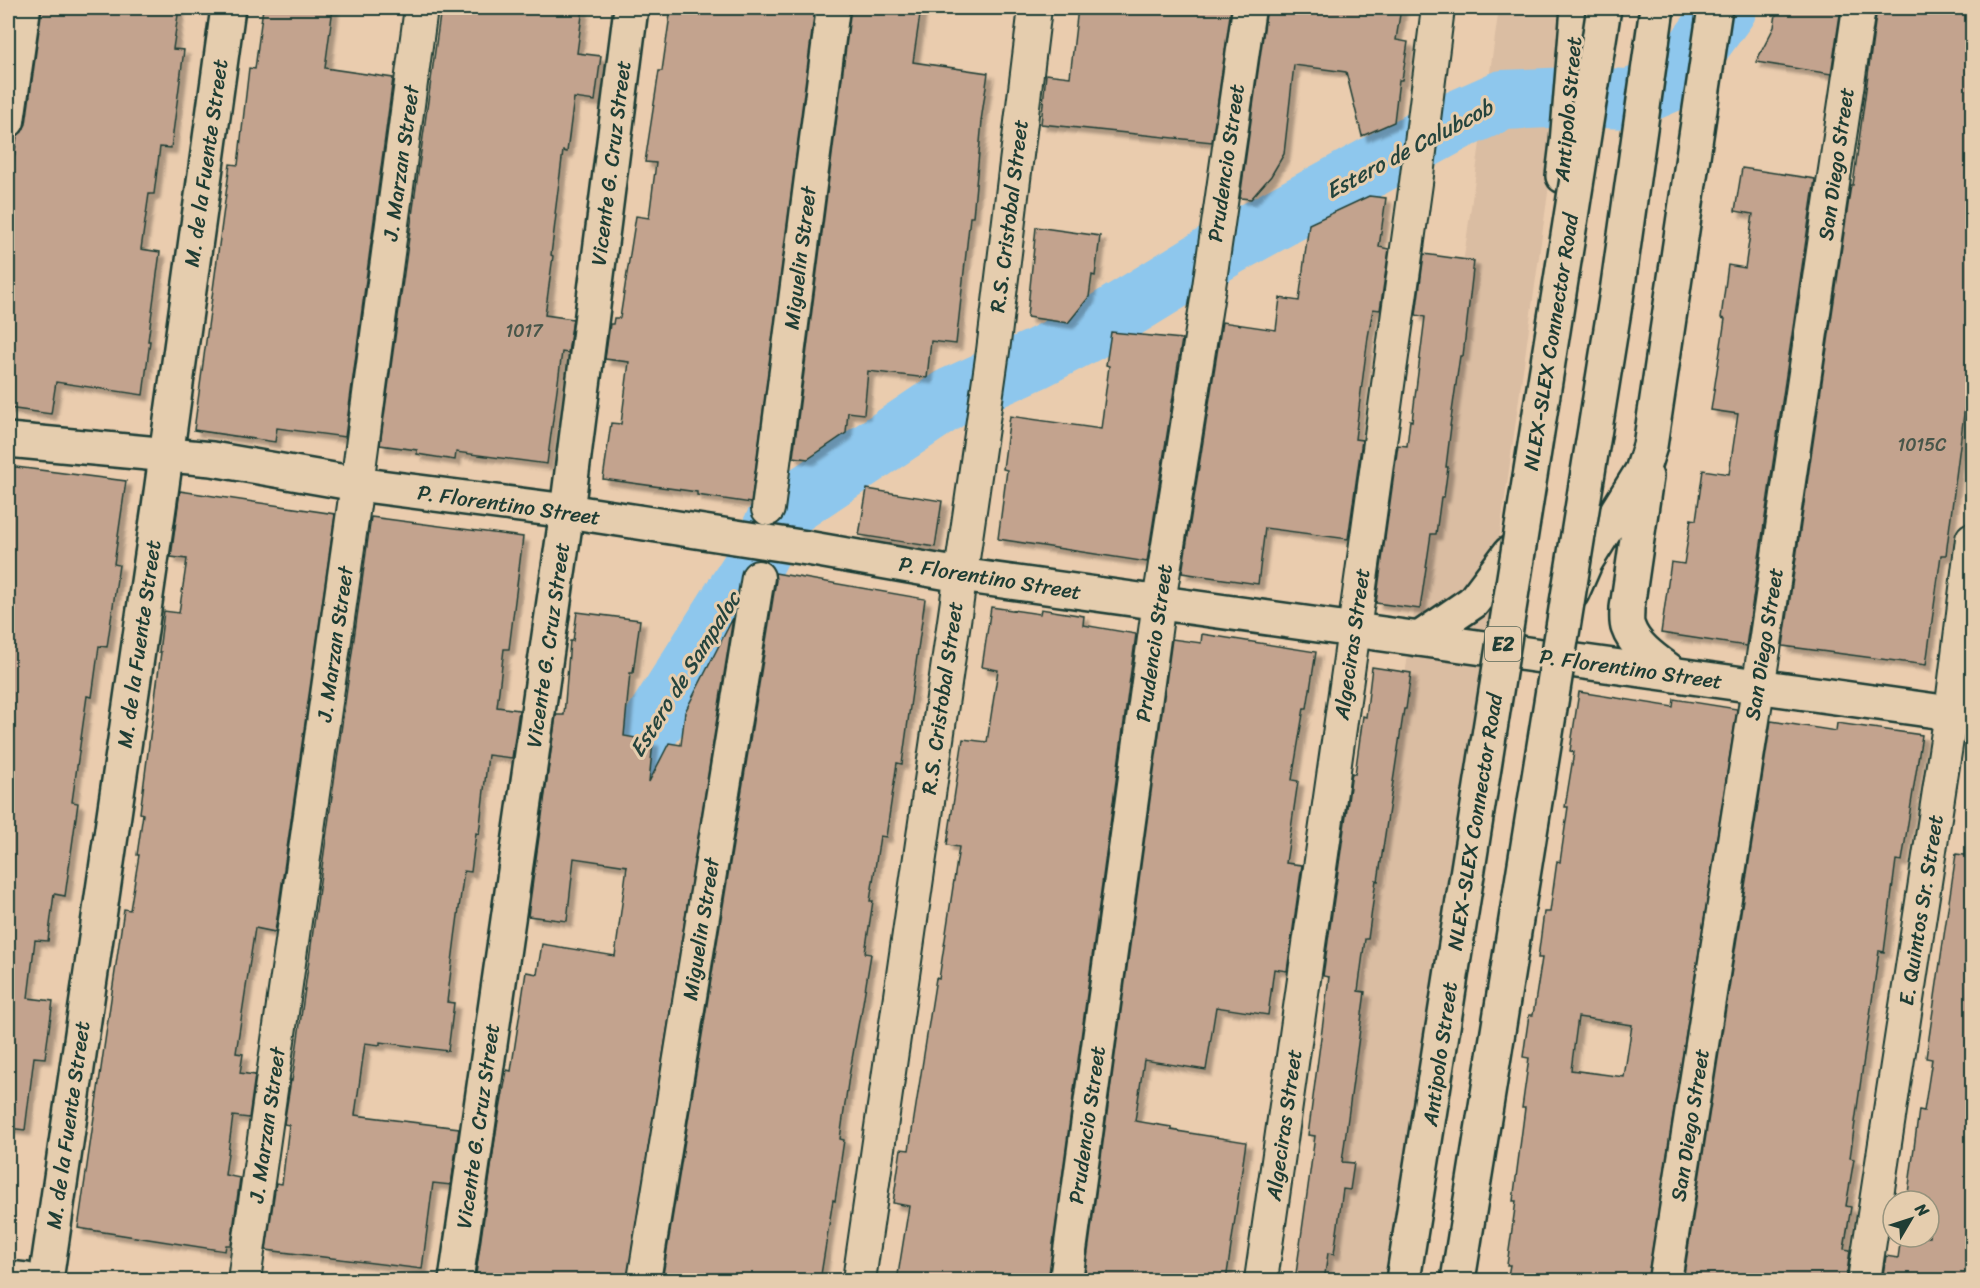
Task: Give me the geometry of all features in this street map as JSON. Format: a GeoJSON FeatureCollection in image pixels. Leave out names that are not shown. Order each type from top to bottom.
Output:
{"type":"FeatureCollection","features":[{"type":"Feature","properties":{"kind":"main road","name":"M. de la Fuente Street"},"geometry":{"type":"LineString","coordinates":[[46,1281],[228,8]]}},
{"type":"Feature","properties":{"kind":"main road","name":"Vicente G. Cruz Street"},"geometry":{"type":"LineString","coordinates":[[456,1281],[567,511],[631,8]]}},
{"type":"Feature","properties":{"kind":"main road","name":"Antipolo Street"},"geometry":{"type":"LineString","coordinates":[[1409,1281],[1567,143],[1578,8]]}},
{"type":"Feature","properties":{"kind":"main road","name":"NLEX-SLEX Connector Road"},"geometry":{"type":"LineString","coordinates":[[1403,1281],[1604,8]]}},
{"type":"Feature","properties":{"kind":"main road"},"geometry":{"type":"LineString","coordinates":[[1458,1281],[1617,292],[1657,8]]}},
{"type":"Feature","properties":{"kind":"main road"},"geometry":{"type":"LineString","coordinates":[[1675,675],[1637,643],[1627,626],[1627,608],[1715,8]]}},
{"type":"Feature","properties":{"kind":"main road","name":"P. Florentino Street"},"geometry":{"type":"LineString","coordinates":[[8,440],[212,459],[357,484],[567,511],[807,548],[960,575],[1962,715]]}},
{"type":"Feature","properties":{"kind":"main road"},"geometry":{"type":"LineString","coordinates":[[1471,1281],[1556,658],[1568,602],[1586,561],[1642,471],[1650,446]]}},
{"type":"Feature","properties":{"kind":"main road"},"geometry":{"type":"LineString","coordinates":[[1419,639],[1473,602],[1510,553]]}},
{"type":"Feature","properties":{"kind":"main road"},"geometry":{"type":"LineString","coordinates":[[8,1278],[26,1281]]}},
{"type":"Feature","properties":{"kind":"street"},"geometry":{"type":"LineString","coordinates":[[8,121],[24,8]]}},
{"type":"Feature","properties":{"kind":"street","name":"J. Marzan Street"},"geometry":{"type":"LineString","coordinates":[[244,1281],[422,8]]}},
{"type":"Feature","properties":{"kind":"street","name":"Miguelin Street"},"geometry":{"type":"LineString","coordinates":[[768,509],[833,8]]}},
{"type":"Feature","properties":{"kind":"street","name":"R.S. Cristobal Street"},"geometry":{"type":"LineString","coordinates":[[859,1281],[993,351],[1035,8]]}},
{"type":"Feature","properties":{"kind":"street","name":"Prudencio Street"},"geometry":{"type":"LineString","coordinates":[[1066,1281],[1159,602],[1209,287],[1248,8]]}},
{"type":"Feature","properties":{"kind":"street","name":"Algeciras Street"},"geometry":{"type":"LineString","coordinates":[[1262,1281],[1416,183],[1438,8]]}},
{"type":"Feature","properties":{"kind":"street","name":"San Diego Street"},"geometry":{"type":"LineString","coordinates":[[1665,1281],[1758,687],[1859,8]]}},
{"type":"Feature","properties":{"kind":"street","name":"E. Quintos Sr. Street"},"geometry":{"type":"LineString","coordinates":[[1864,1281],[1962,715],[1972,538]]}},
{"type":"Feature","properties":{"kind":"street","name":"Miguelin Street"},"geometry":{"type":"LineString","coordinates":[[644,1281],[758,577]]}},
{"type":"Feature","properties":{"kind":"shaded area"},"geometry":{"type":"Polygon","coordinates":[[[1499,8],[1574,8],[1395,1280],[1320,1280],[1499,8]]]}},
{"type":"Feature","properties":{"kind":"building"},"geometry":{"type":"Polygon","coordinates":[[[42,8],[179,8],[173,49],[184,50],[171,148],[160,147],[154,194],[149,194],[141,249],[160,252],[143,395],[56,382],[51,414],[8,408],[8,221],[17,136],[26,124],[42,8]]]}},
{"type":"Feature","properties":{"kind":"building"},"geometry":{"type":"Polygon","coordinates":[[[263,8],[333,8],[325,68],[393,78],[345,437],[277,428],[275,442],[194,430],[230,164],[238,165],[249,68],[255,69],[263,8]]]}},
{"type":"Feature","properties":{"kind":"building"},"geometry":{"type":"Polygon","coordinates":[[[441,8],[583,8],[577,53],[601,56],[595,101],[574,98],[567,152],[563,151],[545,315],[573,319],[568,353],[562,352],[547,464],[456,452],[455,460],[417,454],[417,450],[380,445],[441,8]]]}},
{"type":"Feature","properties":{"kind":"building"},"geometry":{"type":"Polygon","coordinates":[[[671,8],[815,8],[751,503],[697,495],[697,492],[603,479],[611,423],[621,424],[629,362],[605,359],[610,324],[613,324],[614,318],[620,318],[636,216],[649,218],[656,163],[645,162],[671,8]]]}},
{"type":"Feature","properties":{"kind":"building"},"geometry":{"type":"Polygon","coordinates":[[[851,8],[921,8],[913,62],[988,73],[981,121],[973,217],[970,217],[956,344],[931,341],[927,378],[868,371],[864,414],[848,412],[846,433],[808,459],[793,457],[851,8]]]}},
{"type":"Feature","properties":{"kind":"building"},"geometry":{"type":"Polygon","coordinates":[[[1078,8],[1231,8],[1212,142],[1041,124],[1046,74],[1070,77],[1078,8]]]}},
{"type":"Feature","properties":{"kind":"building"},"geometry":{"type":"Polygon","coordinates":[[[1267,8],[1401,8],[1396,40],[1408,42],[1402,80],[1399,80],[1394,122],[1362,136],[1346,72],[1294,65],[1284,154],[1271,176],[1251,199],[1240,198],[1267,8]]]}},
{"type":"Feature","properties":{"kind":"building"},"geometry":{"type":"Polygon","coordinates":[[[1777,8],[1841,8],[1831,74],[1756,62],[1774,27],[1777,8]]]}},
{"type":"Feature","properties":{"kind":"building"},"geometry":{"type":"Polygon","coordinates":[[[1877,8],[1972,8],[1972,351],[1946,555],[1941,555],[1926,665],[1783,646],[1851,185],[1853,185],[1877,8]]]}},
{"type":"Feature","properties":{"kind":"building"},"geometry":{"type":"Polygon","coordinates":[[[1742,168],[1815,179],[1746,646],[1661,633],[1671,562],[1684,564],[1691,519],[1696,520],[1703,470],[1729,474],[1738,414],[1711,410],[1725,319],[1721,318],[1728,265],[1745,268],[1753,214],[1735,211],[1742,168]]]}},
{"type":"Feature","properties":{"kind":"building"},"geometry":{"type":"Polygon","coordinates":[[[1369,196],[1386,198],[1379,247],[1389,249],[1380,310],[1373,309],[1368,337],[1355,439],[1362,440],[1348,539],[1265,528],[1258,584],[1182,573],[1222,322],[1276,330],[1280,298],[1299,301],[1309,224],[1369,196]]]}},
{"type":"Feature","properties":{"kind":"building"},"geometry":{"type":"Polygon","coordinates":[[[1036,227],[1100,236],[1095,276],[1092,275],[1089,297],[1068,323],[1027,317],[1036,227]]]}},
{"type":"Feature","properties":{"kind":"building"},"geometry":{"type":"Polygon","coordinates":[[[1424,254],[1474,261],[1463,356],[1460,356],[1450,426],[1444,497],[1441,497],[1436,534],[1431,534],[1420,609],[1376,603],[1398,445],[1407,446],[1410,420],[1412,421],[1425,317],[1416,315],[1424,254]]]}},
{"type":"Feature","properties":{"kind":"building"},"geometry":{"type":"Polygon","coordinates":[[[1111,332],[1182,339],[1147,562],[998,539],[1007,470],[1003,469],[1010,416],[1101,429],[1111,332]]]}},
{"type":"Feature","properties":{"kind":"building"},"geometry":{"type":"Polygon","coordinates":[[[8,466],[126,481],[114,564],[119,565],[107,647],[99,646],[92,697],[87,696],[72,802],[78,803],[65,896],[54,894],[48,941],[35,940],[28,998],[53,1001],[45,1058],[34,1057],[25,1130],[8,1128],[8,466]]]}},
{"type":"Feature","properties":{"kind":"building"},"geometry":{"type":"Polygon","coordinates":[[[867,489],[942,501],[935,547],[859,535],[867,489]]]}},
{"type":"Feature","properties":{"kind":"building"},"geometry":{"type":"Polygon","coordinates":[[[180,491],[335,514],[275,932],[255,928],[236,1053],[243,1054],[240,1073],[255,1075],[249,1118],[233,1116],[225,1175],[240,1178],[231,1245],[226,1245],[225,1251],[78,1228],[124,909],[130,910],[139,855],[137,855],[143,814],[140,813],[161,652],[159,652],[164,611],[179,613],[187,559],[171,557],[180,491]]]}},
{"type":"Feature","properties":{"kind":"building"},"geometry":{"type":"Polygon","coordinates":[[[371,517],[523,537],[509,649],[504,649],[497,707],[519,710],[512,758],[488,755],[479,834],[476,833],[471,872],[464,871],[447,1002],[454,1003],[448,1051],[380,1042],[380,1045],[365,1043],[355,1115],[459,1128],[451,1185],[433,1183],[422,1269],[266,1250],[276,1183],[282,1184],[289,1125],[284,1124],[292,1081],[371,517]]]}},
{"type":"Feature","properties":{"kind":"building"},"geometry":{"type":"Polygon","coordinates":[[[775,573],[925,599],[902,764],[897,763],[886,837],[880,836],[870,901],[873,901],[865,953],[871,954],[849,1076],[840,1139],[844,1140],[835,1201],[833,1200],[820,1281],[662,1281],[776,580],[775,573]]]}},
{"type":"Feature","properties":{"kind":"building"},"geometry":{"type":"Polygon","coordinates":[[[991,607],[1040,614],[1041,609],[1084,616],[1083,625],[1136,634],[1048,1281],[897,1281],[909,1206],[893,1203],[901,1149],[909,1150],[959,847],[947,845],[963,739],[987,742],[998,670],[982,667],[991,607]]]}},
{"type":"Feature","properties":{"kind":"building"},"geometry":{"type":"Polygon","coordinates":[[[577,612],[640,620],[633,673],[630,673],[624,736],[653,741],[649,782],[669,743],[681,745],[685,712],[733,618],[627,1281],[517,1281],[476,1274],[496,1132],[507,1070],[511,1071],[526,972],[537,974],[542,944],[615,956],[627,866],[574,858],[567,921],[528,916],[556,715],[564,715],[570,641],[573,641],[577,612]]]}},
{"type":"Feature","properties":{"kind":"building"},"geometry":{"type":"Polygon","coordinates":[[[1202,634],[1316,652],[1292,780],[1298,781],[1286,863],[1302,865],[1287,971],[1274,969],[1268,1015],[1216,1007],[1206,1070],[1144,1060],[1135,1121],[1171,1127],[1171,1130],[1246,1142],[1226,1281],[1084,1281],[1172,639],[1201,643],[1202,634]]]}},
{"type":"Feature","properties":{"kind":"building"},"geometry":{"type":"Polygon","coordinates":[[[1372,667],[1411,673],[1358,991],[1365,992],[1342,1162],[1354,1163],[1350,1190],[1343,1189],[1334,1254],[1328,1253],[1324,1281],[1295,1281],[1315,1136],[1308,1135],[1329,977],[1323,976],[1352,773],[1355,774],[1363,716],[1366,717],[1372,667]]]}},
{"type":"Feature","properties":{"kind":"building"},"geometry":{"type":"Polygon","coordinates":[[[1579,692],[1673,707],[1674,699],[1737,709],[1647,1281],[1507,1281],[1516,1201],[1513,1201],[1525,1108],[1522,1108],[1529,1058],[1523,1057],[1529,1015],[1533,1015],[1542,958],[1538,958],[1544,912],[1550,912],[1557,861],[1560,862],[1568,807],[1565,807],[1574,752],[1570,751],[1579,692]],[[1578,1017],[1571,1070],[1624,1077],[1632,1025],[1578,1017]]]}},
{"type":"Feature","properties":{"kind":"building"},"geometry":{"type":"Polygon","coordinates":[[[1771,721],[1836,731],[1837,723],[1922,735],[1902,861],[1896,860],[1884,952],[1879,951],[1850,1158],[1854,1159],[1846,1206],[1851,1207],[1844,1249],[1850,1250],[1846,1281],[1683,1281],[1771,721]]]}},
{"type":"Feature","properties":{"kind":"building"},"geometry":{"type":"Polygon","coordinates":[[[1956,854],[1972,856],[1972,1281],[1882,1281],[1886,1256],[1898,1258],[1899,1249],[1941,1249],[1941,1189],[1909,1189],[1919,1110],[1924,1111],[1932,1059],[1926,1058],[1956,854]]]}},
{"type":"Feature","properties":{"kind":"waterway","name":"Estero de Calubcob"},"geometry":{"type":"LineString","coordinates":[[599,809],[751,569],[781,512],[952,397],[1036,359],[1088,332],[1228,246],[1458,120],[1503,100],[1570,97],[1631,99],[1668,83],[1692,56],[1727,8]]}},
{"type":"Feature","properties":{"kind":"water label","name":"Estero de Sampaloc"},"geometry":{"type":"Point","coordinates":[685,674]}}]}
